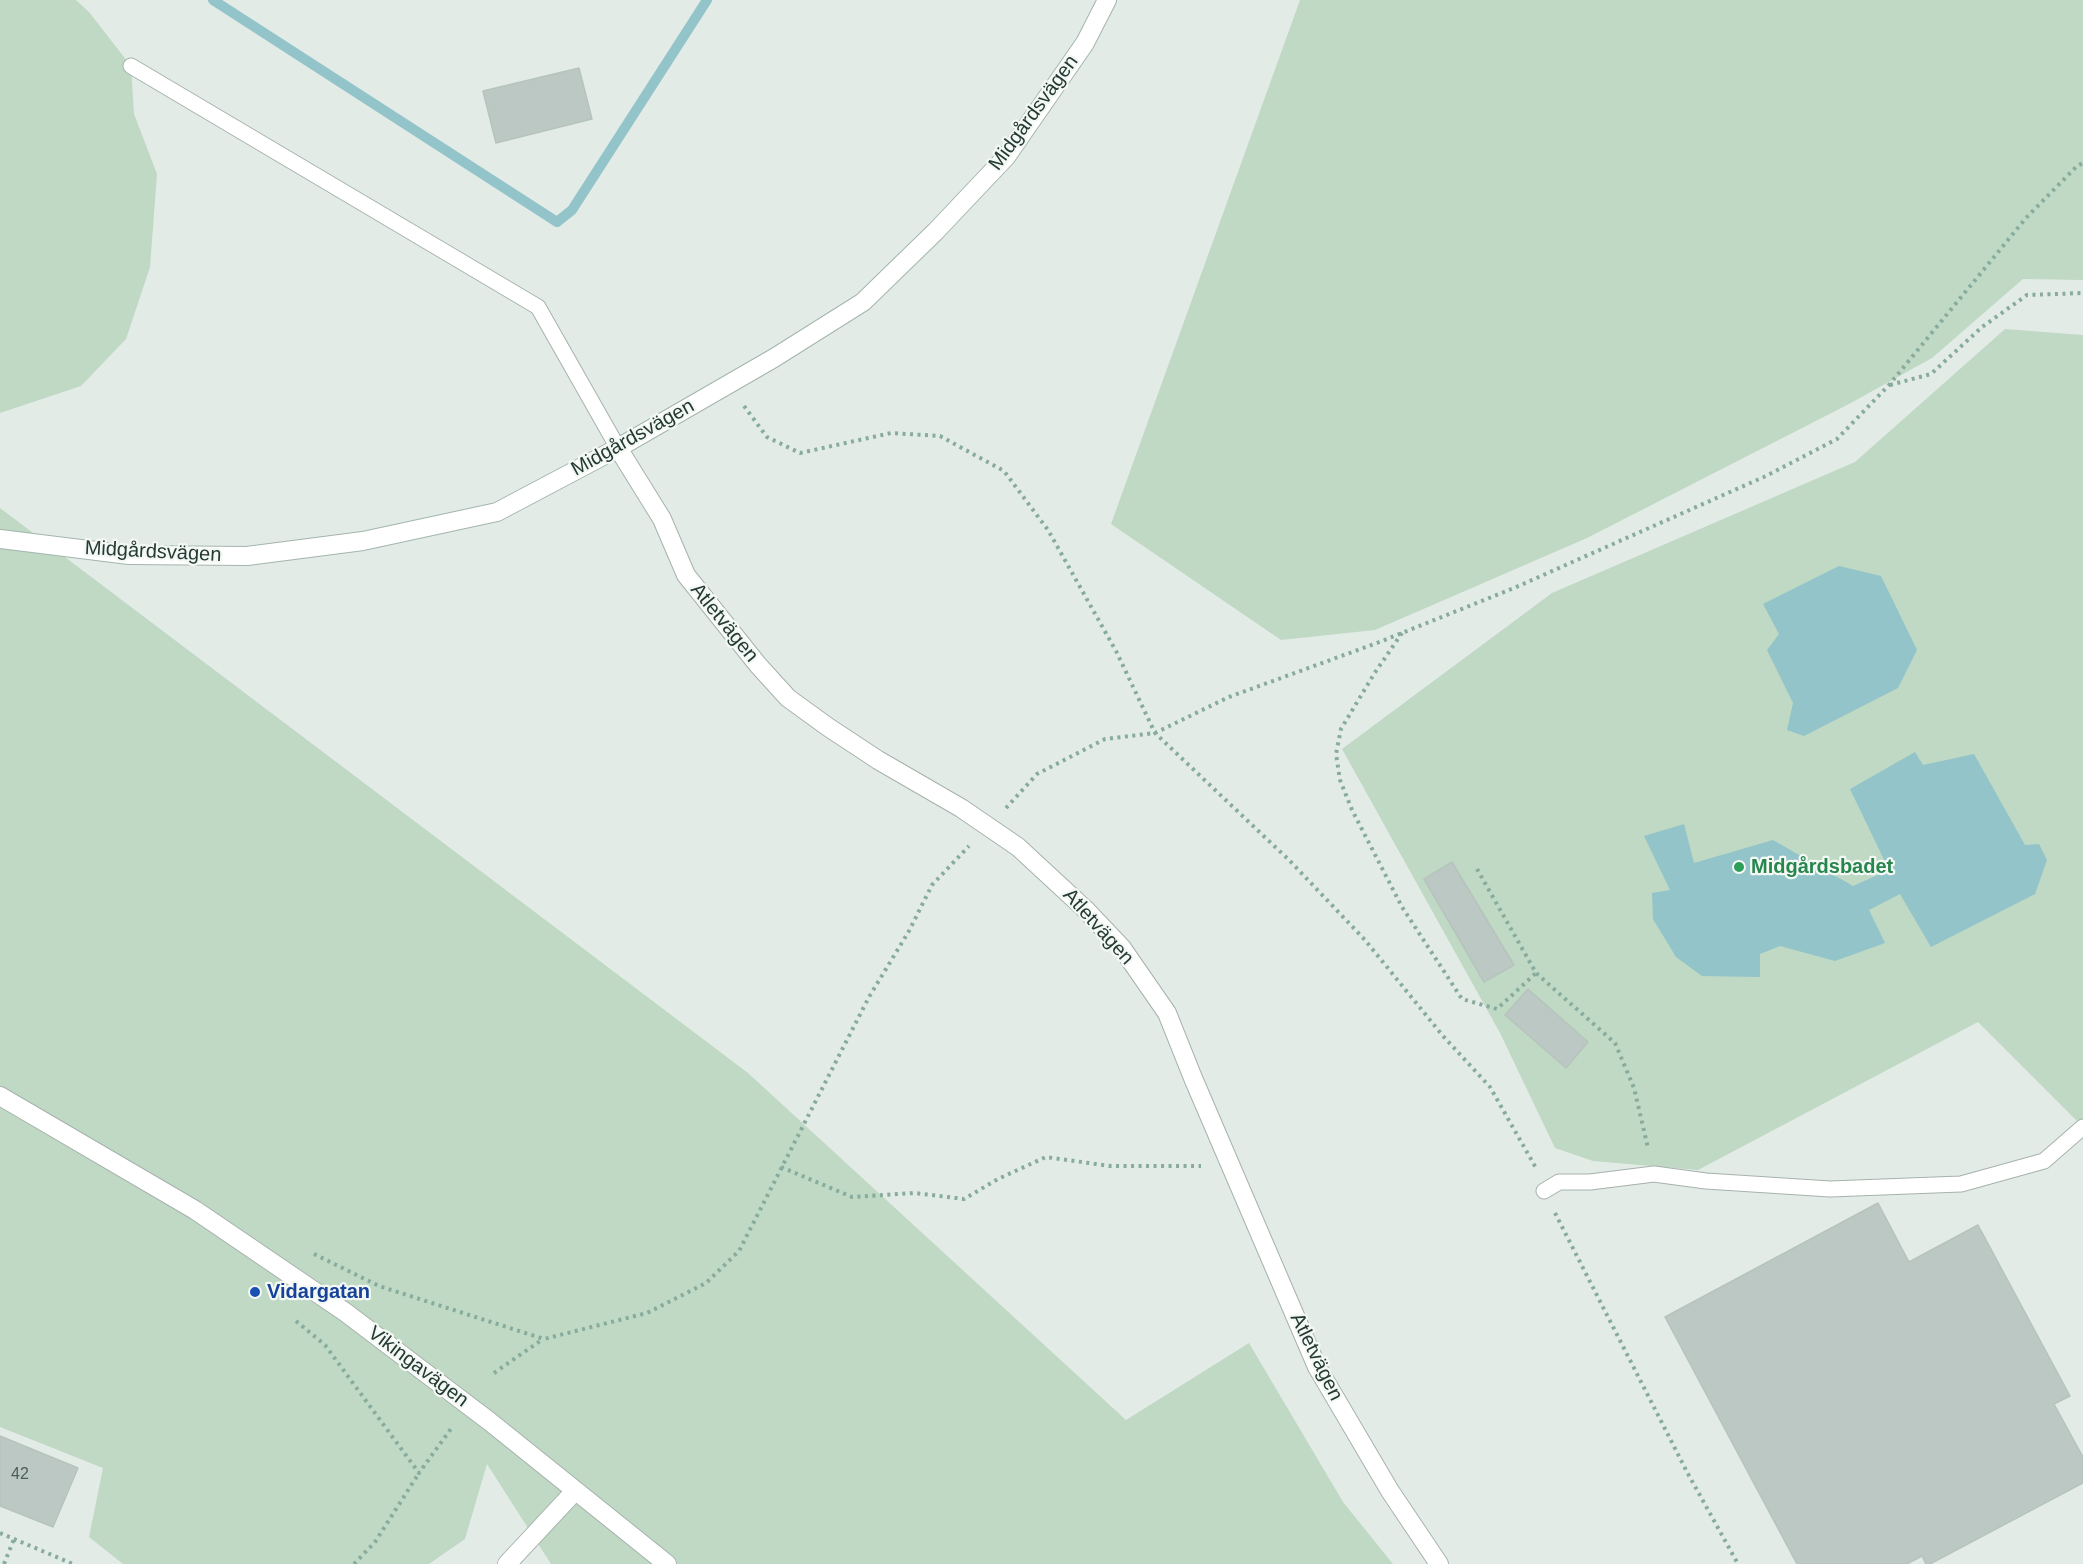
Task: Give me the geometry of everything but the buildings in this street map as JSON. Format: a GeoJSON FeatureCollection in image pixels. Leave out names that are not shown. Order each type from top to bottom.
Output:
{"type":"FeatureCollection","features":[{"type":"Feature","properties":{"kind":"street","name":"Midgårdsvägen"},"geometry":{"type":"LineString","coordinates":[[0,539],[129,555],[247,556],[363,541],[497,512],[618,448],[728,385],[863,302],[936,231],[1006,157],[1085,43],[1107,0]]}},
{"type":"Feature","properties":{"kind":"street","name":"Atletvägen"},"geometry":{"type":"LineString","coordinates":[[618,448],[662,519],[686,575],[745,650],[788,698],[878,760],[961,808],[1018,847],[1085,909],[1122,948],[1167,1013],[1317,1367],[1390,1491],[1440,1564]]}},
{"type":"Feature","properties":{"kind":"street","name":"Vikingavägen"},"geometry":{"type":"LineString","coordinates":[[0,1096],[195,1210],[345,1312],[489,1421],[668,1564]]}},
{"type":"Feature","properties":{"kind":"street"},"geometry":{"type":"LineString","coordinates":[[507,1564],[575,1491]]}},
{"type":"Feature","properties":{"kind":"lane"},"geometry":{"type":"LineString","coordinates":[[131,66],[538,307],[618,448]]}},
{"type":"Feature","properties":{"kind":"lane"},"geometry":{"type":"LineString","coordinates":[[1544,1191],[1559,1182],[1590,1182],[1654,1173],[1706,1181],[1830,1189],[1962,1184],[2044,1161],[2083,1127]]}},
{"type":"Feature","properties":{"kind":"path"},"geometry":{"type":"LineString","coordinates":[[494,1373],[544,1339],[647,1313],[706,1283],[739,1251],[869,997],[909,932],[932,885],[1037,774],[1105,739],[1155,733],[1229,697],[1403,633],[1525,583],[1766,476],[1837,439],[1889,385],[2026,218],[2077,166],[2083,163]]}},
{"type":"Feature","properties":{"kind":"path"},"geometry":{"type":"LineString","coordinates":[[1889,385],[1931,374],[1982,327],[2027,295],[2083,292]]}},
{"type":"Feature","properties":{"kind":"path"},"geometry":{"type":"LineString","coordinates":[[728,385],[767,437],[800,453],[891,433],[940,436],[1004,471],[1048,530],[1116,651],[1155,733],[1289,860],[1365,940],[1443,1036],[1490,1087],[1538,1172],[1544,1191],[1688,1472],[1738,1564]]}},
{"type":"Feature","properties":{"kind":"path"},"geometry":{"type":"LineString","coordinates":[[1403,633],[1374,674],[1341,729],[1336,754],[1340,780],[1352,810],[1402,907],[1462,999],[1497,1009],[1536,973]]}},
{"type":"Feature","properties":{"kind":"path"},"geometry":{"type":"LineString","coordinates":[[1477,870],[1536,973],[1615,1043],[1634,1088],[1654,1173]]}},
{"type":"Feature","properties":{"kind":"path"},"geometry":{"type":"LineString","coordinates":[[1505,1002],[1510,1009]]}},
{"type":"Feature","properties":{"kind":"path"},"geometry":{"type":"LineString","coordinates":[[782,1167],[852,1197],[915,1193],[964,1199],[998,1179],[1046,1157],[1110,1166],[1208,1166],[1229,1160]]}},
{"type":"Feature","properties":{"kind":"path"},"geometry":{"type":"LineString","coordinates":[[314,1254],[379,1286],[544,1339]]}},
{"type":"Feature","properties":{"kind":"path"},"geometry":{"type":"LineString","coordinates":[[296,1321],[325,1345],[419,1473]]}},
{"type":"Feature","properties":{"kind":"path"},"geometry":{"type":"LineString","coordinates":[[354,1564],[375,1542],[419,1473],[455,1423]]}},
{"type":"Feature","properties":{"kind":"path"},"geometry":{"type":"LineString","coordinates":[[0,1533],[73,1564]]}},
{"type":"Feature","properties":{"kind":"path"},"geometry":{"type":"LineString","coordinates":[[4,1564],[14,1539]]}},
{"type":"Feature","properties":{"kind":"green space"},"geometry":{"type":"Polygon","coordinates":[[[0,0],[76,0],[89,12],[131,66],[134,114],[157,174],[150,267],[126,339],[81,386],[0,413],[0,0]]]}},
{"type":"Feature","properties":{"kind":"green space"},"geometry":{"type":"Polygon","coordinates":[[[1300,0],[2083,0],[2083,280],[2023,279],[1932,358],[1849,404],[1587,538],[1375,630],[1281,640],[1111,524],[1300,0]]]}},
{"type":"Feature","properties":{"kind":"green space","name":"Midgårdsbadet"},"geometry":{"type":"Polygon","coordinates":[[[2005,329],[2083,335],[2083,1127],[1978,1022],[1698,1170],[1593,1161],[1555,1148],[1500,1033],[1342,749],[1552,593],[1855,462],[2005,329]]]}},
{"type":"Feature","properties":{"kind":"green space"},"geometry":{"type":"Polygon","coordinates":[[[0,508],[748,1073],[1126,1420],[1249,1343],[1343,1502],[1393,1564],[551,1564],[487,1464],[465,1539],[429,1564],[123,1564],[89,1537],[103,1468],[0,1427],[0,508]]]}},
{"type":"Feature","properties":{"kind":"water"},"geometry":{"type":"Polygon","coordinates":[[[1839,566],[1881,576],[1917,650],[1898,688],[1804,736],[1787,730],[1793,703],[1767,650],[1779,634],[1763,604],[1839,566]]]}},
{"type":"Feature","properties":{"kind":"water","name":"Midgårdsbadet"},"geometry":{"type":"Polygon","coordinates":[[[1915,752],[1923,765],[1974,754],[2025,845],[2039,844],[2047,860],[2035,894],[1931,947],[1900,894],[1869,910],[1885,943],[1835,961],[1780,946],[1760,954],[1760,977],[1702,976],[1676,957],[1653,919],[1652,893],[1670,890],[1644,836],[1684,824],[1694,863],[1773,840],[1853,886],[1889,870],[1850,789],[1915,752]]]}},
{"type":"Feature","properties":{"kind":"waterway"},"geometry":{"type":"LineString","coordinates":[[213,0],[557,222],[572,210],[707,0]]}},
{"type":"Feature","properties":{"kind":"place","name":"Midgårdsbadet"},"geometry":{"type":"Point","coordinates":[1739,867]}},
{"type":"Feature","properties":{"kind":"place","name":"Vidargatan"},"geometry":{"type":"Point","coordinates":[255,1292]}}]}
